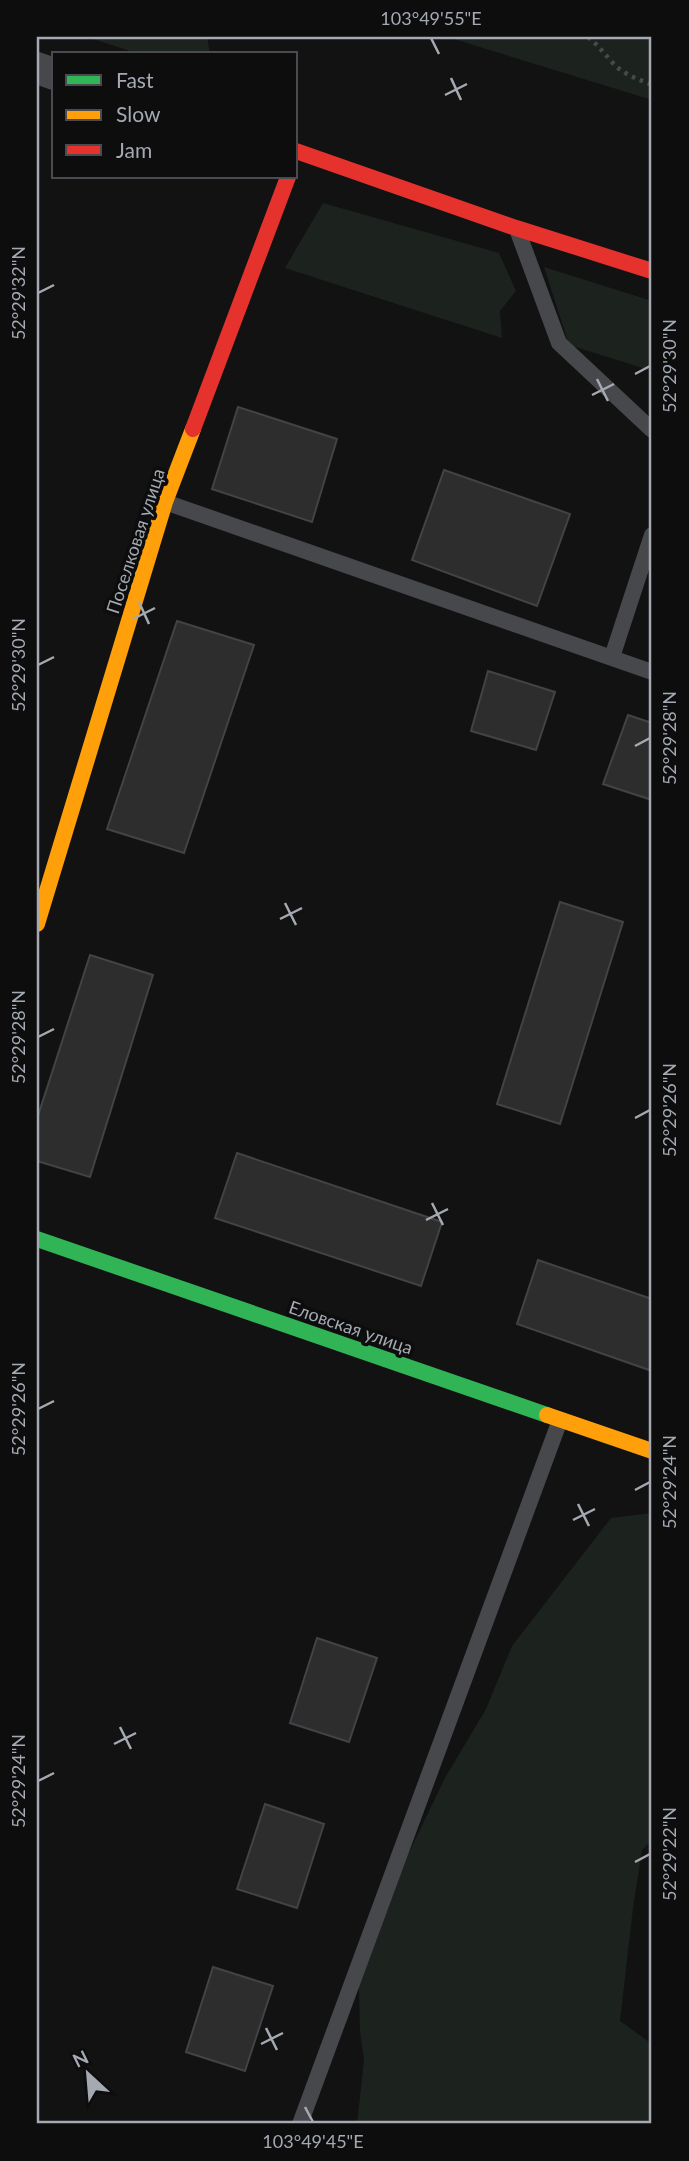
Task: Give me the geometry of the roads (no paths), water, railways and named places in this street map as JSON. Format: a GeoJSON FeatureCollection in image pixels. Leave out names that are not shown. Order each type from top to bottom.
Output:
{"type":"FeatureCollection","features":[{"type":"Feature","properties":{"kind":"street"},"geometry":{"type":"LineString","coordinates":[[298,154],[652,271]]}},
{"type":"Feature","properties":{"kind":"street","name":"Поселковая улица"},"geometry":{"type":"LineString","coordinates":[[37,923],[165,502],[288,178]]}},
{"type":"Feature","properties":{"kind":"street","name":"Еловская улица"},"geometry":{"type":"LineString","coordinates":[[37,1240],[652,1451]]}},
{"type":"Feature","properties":{"kind":"lane"},"geometry":{"type":"LineString","coordinates":[[516,228],[559,343],[652,430]]}},
{"type":"Feature","properties":{"kind":"lane"},"geometry":{"type":"LineString","coordinates":[[165,502],[652,672]]}},
{"type":"Feature","properties":{"kind":"lane"},"geometry":{"type":"LineString","coordinates":[[612,657],[652,535]]}},
{"type":"Feature","properties":{"kind":"lane"},"geometry":{"type":"LineString","coordinates":[[300,2124],[560,1420]]}}]}
